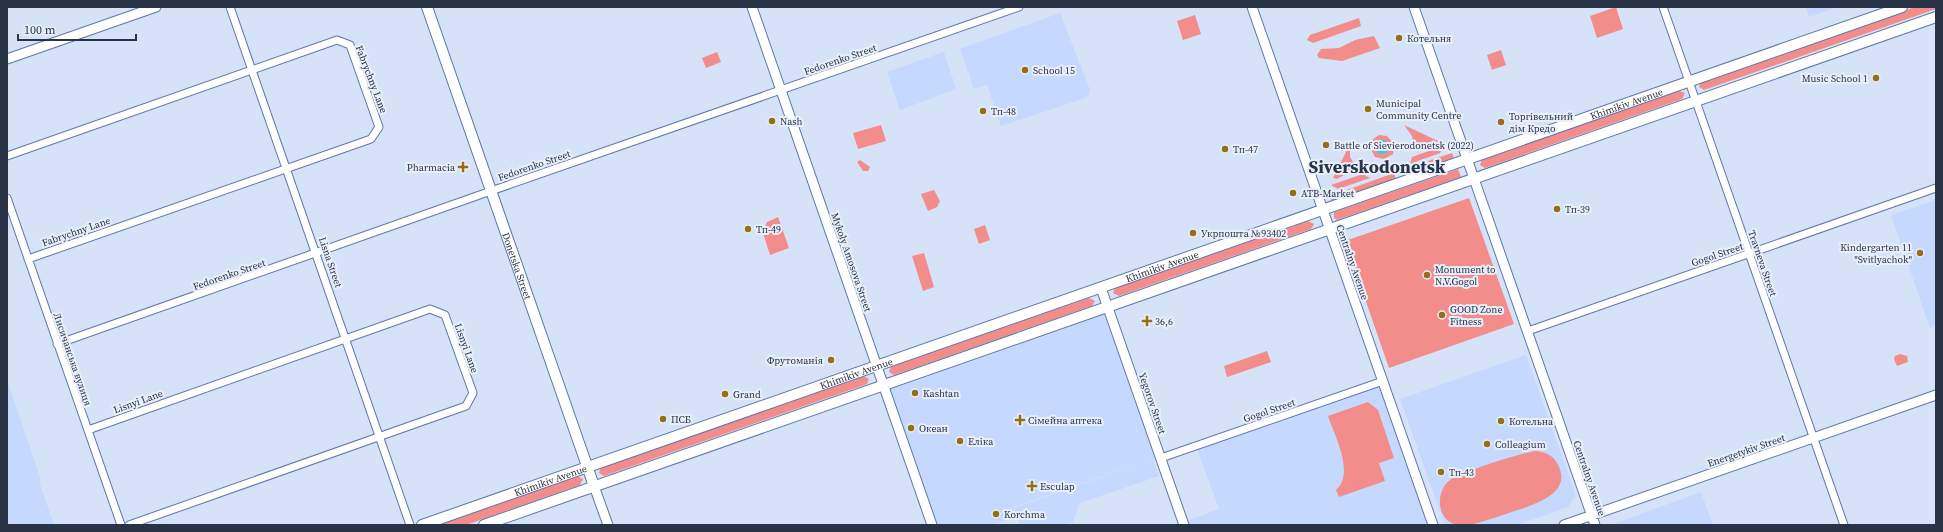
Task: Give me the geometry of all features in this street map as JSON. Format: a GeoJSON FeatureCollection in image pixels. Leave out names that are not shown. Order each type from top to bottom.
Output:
{"type":"FeatureCollection","features":[{"type":"Feature","properties":{"kind":"main road","name":"Donetska Street"},"geometry":{"type":"LineString","coordinates":[[426,7],[594,486]]}},
{"type":"Feature","properties":{"kind":"main road","name":"Khimikiv Avenue"},"geometry":{"type":"LineString","coordinates":[[422,525],[1902,7]]}},
{"type":"Feature","properties":{"kind":"main road","name":"Khimikiv Avenue"},"geometry":{"type":"LineString","coordinates":[[484,525],[1936,17]]}},
{"type":"Feature","properties":{"kind":"street"},"geometry":{"type":"LineString","coordinates":[[7,59],[156,7]]}},
{"type":"Feature","properties":{"kind":"street","name":"Lisna Street"},"geometry":{"type":"LineString","coordinates":[[230,7],[288,169],[410,525]]}},
{"type":"Feature","properties":{"kind":"street","name":"Mykoly Amosova Street"},"geometry":{"type":"LineString","coordinates":[[752,7],[932,525]]}},
{"type":"Feature","properties":{"kind":"street","name":"Fedorenko Street"},"geometry":{"type":"LineString","coordinates":[[57,344],[1019,7]]}},
{"type":"Feature","properties":{"kind":"street","name":"Centralny Avenue"},"geometry":{"type":"LineString","coordinates":[[1252,7],[1433,525]]}},
{"type":"Feature","properties":{"kind":"street","name":"Centralny Avenue"},"geometry":{"type":"LineString","coordinates":[[1414,7],[1595,525]]}},
{"type":"Feature","properties":{"kind":"street","name":"Travneva Street"},"geometry":{"type":"LineString","coordinates":[[1663,7],[1844,525]]}},
{"type":"Feature","properties":{"kind":"street","name":"Fabrychny Lane"},"geometry":{"type":"LineString","coordinates":[[7,156],[337,40],[350,45],[379,127],[371,139],[28,259]]}},
{"type":"Feature","properties":{"kind":"street","name":"Gogol Street"},"geometry":{"type":"LineString","coordinates":[[1528,331],[1936,188]]}},
{"type":"Feature","properties":{"kind":"street","name":"Лисичанська вулиця"},"geometry":{"type":"LineString","coordinates":[[7,198],[57,344],[122,525]]}},
{"type":"Feature","properties":{"kind":"street","name":"Yegorov Street"},"geometry":{"type":"LineString","coordinates":[[1101,288],[1184,525]]}},
{"type":"Feature","properties":{"kind":"street","name":"Lisnyi Lane"},"geometry":{"type":"LineString","coordinates":[[88,430],[430,309],[445,315],[473,393],[466,406],[129,525]]}},
{"type":"Feature","properties":{"kind":"street","name":"Gogol Street"},"geometry":{"type":"LineString","coordinates":[[1161,458],[1383,381]]}},
{"type":"Feature","properties":{"kind":"street","name":"Energetykiv Street"},"geometry":{"type":"LineString","coordinates":[[1564,525],[1936,395]]}},
{"type":"Feature","properties":{"kind":"street","name":"Donetska Street"},"geometry":{"type":"LineString","coordinates":[[594,486],[608,525]]}},
{"type":"Feature","properties":{"kind":"shaded area"},"geometry":{"type":"Polygon","coordinates":[[[1616,7],[1623,29],[1597,38],[1590,16],[1616,7]]]}},
{"type":"Feature","properties":{"kind":"shaded area"},"geometry":{"type":"Polygon","coordinates":[[[1806,7],[1837,7],[1809,17],[1806,7]]]}},
{"type":"Feature","properties":{"kind":"shaded area"},"geometry":{"type":"Polygon","coordinates":[[[1915,7],[1936,7],[1936,9],[1704,90],[1699,87],[1701,82],[1915,7]]]}},
{"type":"Feature","properties":{"kind":"shaded area","name":"School 15"},"geometry":{"type":"Polygon","coordinates":[[[1060,13],[1090,90],[1089,94],[1085,98],[1001,126],[987,85],[974,89],[960,49],[1060,13]]]}},
{"type":"Feature","properties":{"kind":"shaded area"},"geometry":{"type":"Polygon","coordinates":[[[1195,15],[1201,34],[1183,40],[1177,21],[1195,15]]]}},
{"type":"Feature","properties":{"kind":"shaded area"},"geometry":{"type":"Polygon","coordinates":[[[1359,18],[1361,26],[1313,43],[1307,40],[1310,35],[1359,18]]]}},
{"type":"Feature","properties":{"kind":"shaded area"},"geometry":{"type":"Polygon","coordinates":[[[1374,36],[1380,48],[1342,61],[1319,58],[1317,55],[1321,49],[1339,48],[1355,40],[1374,36]]]}},
{"type":"Feature","properties":{"kind":"shaded area"},"geometry":{"type":"Polygon","coordinates":[[[1501,50],[1506,65],[1492,70],[1487,55],[1501,50]]]}},
{"type":"Feature","properties":{"kind":"shaded area"},"geometry":{"type":"Polygon","coordinates":[[[717,52],[721,62],[706,68],[702,58],[717,52]]]}},
{"type":"Feature","properties":{"kind":"shaded area"},"geometry":{"type":"Polygon","coordinates":[[[944,52],[956,89],[900,110],[887,72],[944,52]]]}},
{"type":"Feature","properties":{"kind":"shaded area"},"geometry":{"type":"Polygon","coordinates":[[[1679,91],[1685,93],[1682,99],[1485,168],[1480,165],[1482,159],[1679,91]]]}},
{"type":"Feature","properties":{"kind":"shaded area"},"geometry":{"type":"Polygon","coordinates":[[[881,125],[886,141],[858,149],[853,133],[881,125]]]}},
{"type":"Feature","properties":{"kind":"shaded area"},"geometry":{"type":"Polygon","coordinates":[[[1404,125],[1438,141],[1437,144],[1414,148],[1412,136],[1404,125]]]}},
{"type":"Feature","properties":{"kind":"shaded area"},"geometry":{"type":"Polygon","coordinates":[[[1379,135],[1387,136],[1394,144],[1393,154],[1384,159],[1375,157],[1370,148],[1373,139],[1379,135]]]}},
{"type":"Feature","properties":{"kind":"shaded area"},"geometry":{"type":"Polygon","coordinates":[[[1350,144],[1350,157],[1357,168],[1337,179],[1333,178],[1350,144]]]}},
{"type":"Feature","properties":{"kind":"shaded area"},"geometry":{"type":"Polygon","coordinates":[[[1443,146],[1440,153],[1410,164],[1412,157],[1443,146]]]}},
{"type":"Feature","properties":{"kind":"shaded area"},"geometry":{"type":"Polygon","coordinates":[[[1452,153],[1454,158],[1430,166],[1428,161],[1452,153]]]}},
{"type":"Feature","properties":{"kind":"shaded area"},"geometry":{"type":"Polygon","coordinates":[[[860,160],[870,167],[868,171],[863,171],[857,162],[860,160]]]}},
{"type":"Feature","properties":{"kind":"shaded area"},"geometry":{"type":"Polygon","coordinates":[[[1458,169],[1461,177],[1337,220],[1334,218],[1334,212],[1458,169]]]}},
{"type":"Feature","properties":{"kind":"shaded area"},"geometry":{"type":"Polygon","coordinates":[[[1394,173],[1396,179],[1332,202],[1330,196],[1394,173]]]}},
{"type":"Feature","properties":{"kind":"shaded area"},"geometry":{"type":"Polygon","coordinates":[[[1363,174],[1370,178],[1338,189],[1331,185],[1363,174]]]}},
{"type":"Feature","properties":{"kind":"shaded area"},"geometry":{"type":"Polygon","coordinates":[[[934,190],[940,201],[937,207],[928,211],[921,194],[934,190]]]}},
{"type":"Feature","properties":{"kind":"shaded area"},"geometry":{"type":"Polygon","coordinates":[[[1469,198],[1514,324],[1389,368],[1345,241],[1469,198]]]}},
{"type":"Feature","properties":{"kind":"shaded area","name":"Kindergarten 11 \"Svitlyachok\""},"geometry":{"type":"Polygon","coordinates":[[[1936,200],[1936,325],[1930,328],[1891,215],[1936,200]]]}},
{"type":"Feature","properties":{"kind":"shaded area"},"geometry":{"type":"Polygon","coordinates":[[[778,217],[789,248],[770,255],[763,233],[767,222],[778,217]]]}},
{"type":"Feature","properties":{"kind":"shaded area"},"geometry":{"type":"Polygon","coordinates":[[[1308,221],[1314,224],[1311,229],[1119,296],[1113,293],[1115,288],[1308,221]]]}},
{"type":"Feature","properties":{"kind":"shaded area"},"geometry":{"type":"Polygon","coordinates":[[[985,225],[990,240],[979,244],[974,229],[985,225]]]}},
{"type":"Feature","properties":{"kind":"shaded area"},"geometry":{"type":"Polygon","coordinates":[[[924,253],[934,287],[923,291],[912,256],[924,253]]]}},
{"type":"Feature","properties":{"kind":"shaded area"},"geometry":{"type":"Polygon","coordinates":[[[1089,298],[1095,301],[1092,306],[894,375],[889,372],[891,366],[1089,298]]]}},
{"type":"Feature","properties":{"kind":"shaded area"},"geometry":{"type":"Polygon","coordinates":[[[1105,313],[1155,458],[1013,507],[1016,517],[992,525],[937,525],[889,388],[1105,313]]]}},
{"type":"Feature","properties":{"kind":"shaded area"},"geometry":{"type":"Polygon","coordinates":[[[1267,351],[1271,362],[1227,377],[1224,366],[1267,351]]]}},
{"type":"Feature","properties":{"kind":"shaded area"},"geometry":{"type":"Polygon","coordinates":[[[1900,354],[1907,356],[1908,362],[1897,366],[1894,359],[1895,356],[1900,354]]]}},
{"type":"Feature","properties":{"kind":"shaded area","name":"Colleagium"},"geometry":{"type":"Polygon","coordinates":[[[1526,355],[1576,496],[1568,507],[1517,525],[1445,525],[1400,399],[1526,355]]]}},
{"type":"Feature","properties":{"kind":"shaded area"},"geometry":{"type":"Polygon","coordinates":[[[864,376],[869,379],[867,384],[604,476],[599,473],[601,467],[864,376]]]}},
{"type":"Feature","properties":{"kind":"shaded area"},"geometry":{"type":"Polygon","coordinates":[[[7,380],[41,480],[39,481],[54,525],[7,525],[7,380]]]}},
{"type":"Feature","properties":{"kind":"shaded area"},"geometry":{"type":"Polygon","coordinates":[[[1380,385],[1430,525],[1188,525],[1187,521],[1219,509],[1197,449],[1380,385]]]}},
{"type":"Feature","properties":{"kind":"shaded area"},"geometry":{"type":"Polygon","coordinates":[[[1368,402],[1378,410],[1394,458],[1379,463],[1385,481],[1339,497],[1336,490],[1341,483],[1344,474],[1344,465],[1339,444],[1328,416],[1368,402]]]}},
{"type":"Feature","properties":{"kind":"shaded area"},"geometry":{"type":"Polygon","coordinates":[[[1536,451],[1543,452],[1553,457],[1559,467],[1561,478],[1558,487],[1552,494],[1531,505],[1474,524],[1459,525],[1446,519],[1442,513],[1440,499],[1445,485],[1450,480],[1466,472],[1492,463],[1536,451]]]}},
{"type":"Feature","properties":{"kind":"shaded area"},"geometry":{"type":"Polygon","coordinates":[[[1153,459],[1159,476],[1080,503],[1073,522],[1064,525],[1020,525],[1014,508],[1153,459]]]}},
{"type":"Feature","properties":{"kind":"shaded area"},"geometry":{"type":"Polygon","coordinates":[[[577,476],[583,479],[580,485],[466,525],[439,525],[577,476]]]}},
{"type":"Feature","properties":{"kind":"shaded area"},"geometry":{"type":"Polygon","coordinates":[[[1701,492],[1713,525],[1617,525],[1616,523],[1701,492]]]}},
{"type":"Feature","properties":{"kind":"water"},"geometry":{"type":"Polygon","coordinates":[[[1379,140],[1385,140],[1389,144],[1389,150],[1385,154],[1379,154],[1375,150],[1375,144],[1379,140]]]}},
{"type":"Feature","properties":{"kind":"place","name":"Котельня"},"geometry":{"type":"Point","coordinates":[1399,38]}},
{"type":"Feature","properties":{"kind":"place","name":"School 15"},"geometry":{"type":"Point","coordinates":[1025,70]}},
{"type":"Feature","properties":{"kind":"place","name":"Music School 1"},"geometry":{"type":"Point","coordinates":[1876,78]}},
{"type":"Feature","properties":{"kind":"place","name":"Municipal Community Centre"},"geometry":{"type":"Point","coordinates":[1368,109]}},
{"type":"Feature","properties":{"kind":"place","name":"Тп-48"},"geometry":{"type":"Point","coordinates":[983,111]}},
{"type":"Feature","properties":{"kind":"place","name":"Nash"},"geometry":{"type":"Point","coordinates":[772,121]}},
{"type":"Feature","properties":{"kind":"place","name":"Торгівельний дім Кредо"},"geometry":{"type":"Point","coordinates":[1501,122]}},
{"type":"Feature","properties":{"kind":"place","name":"Battle of Sievierodonetsk (2022)"},"geometry":{"type":"Point","coordinates":[1326,145]}},
{"type":"Feature","properties":{"kind":"place","name":"Тп-47"},"geometry":{"type":"Point","coordinates":[1225,149]}},
{"type":"Feature","properties":{"kind":"place","name":"Pharmacia"},"geometry":{"type":"Point","coordinates":[463,167]}},
{"type":"Feature","properties":{"kind":"place","name":"ATB-Market"},"geometry":{"type":"Point","coordinates":[1293,193]}},
{"type":"Feature","properties":{"kind":"place","name":"Тп-39"},"geometry":{"type":"Point","coordinates":[1557,209]}},
{"type":"Feature","properties":{"kind":"place","name":"Тп-49"},"geometry":{"type":"Point","coordinates":[748,229]}},
{"type":"Feature","properties":{"kind":"place","name":"Укрпошта №93402"},"geometry":{"type":"Point","coordinates":[1193,233]}},
{"type":"Feature","properties":{"kind":"place","name":"Kindergarten 11 \"Svitlyachok\""},"geometry":{"type":"Point","coordinates":[1920,253]}},
{"type":"Feature","properties":{"kind":"place","name":"Monument to N.V.Gogol"},"geometry":{"type":"Point","coordinates":[1427,275]}},
{"type":"Feature","properties":{"kind":"place","name":"GOOD Zone Fitness"},"geometry":{"type":"Point","coordinates":[1442,315]}},
{"type":"Feature","properties":{"kind":"place","name":"36,6"},"geometry":{"type":"Point","coordinates":[1147,321]}},
{"type":"Feature","properties":{"kind":"place","name":"Фрутоманія"},"geometry":{"type":"Point","coordinates":[831,360]}},
{"type":"Feature","properties":{"kind":"place","name":"Kashtan"},"geometry":{"type":"Point","coordinates":[915,393]}},
{"type":"Feature","properties":{"kind":"place","name":"Grand"},"geometry":{"type":"Point","coordinates":[725,394]}},
{"type":"Feature","properties":{"kind":"place","name":"ПСБ"},"geometry":{"type":"Point","coordinates":[663,419]}},
{"type":"Feature","properties":{"kind":"place","name":"Сімейна аптека"},"geometry":{"type":"Point","coordinates":[1020,420]}},
{"type":"Feature","properties":{"kind":"place","name":"Котельна"},"geometry":{"type":"Point","coordinates":[1501,421]}},
{"type":"Feature","properties":{"kind":"place","name":"Океан"},"geometry":{"type":"Point","coordinates":[911,428]}},
{"type":"Feature","properties":{"kind":"place","name":"Еліка"},"geometry":{"type":"Point","coordinates":[960,441]}},
{"type":"Feature","properties":{"kind":"place","name":"Colleagium"},"geometry":{"type":"Point","coordinates":[1487,444]}},
{"type":"Feature","properties":{"kind":"place","name":"Тп-43"},"geometry":{"type":"Point","coordinates":[1441,472]}},
{"type":"Feature","properties":{"kind":"place","name":"Esculap"},"geometry":{"type":"Point","coordinates":[1032,486]}},
{"type":"Feature","properties":{"kind":"place","name":"Korchma"},"geometry":{"type":"Point","coordinates":[996,514]}},
{"type":"Feature","properties":{"kind":"district","name":"Siverskodonetsk"},"geometry":{"type":"Point","coordinates":[1377,167]}}]}
